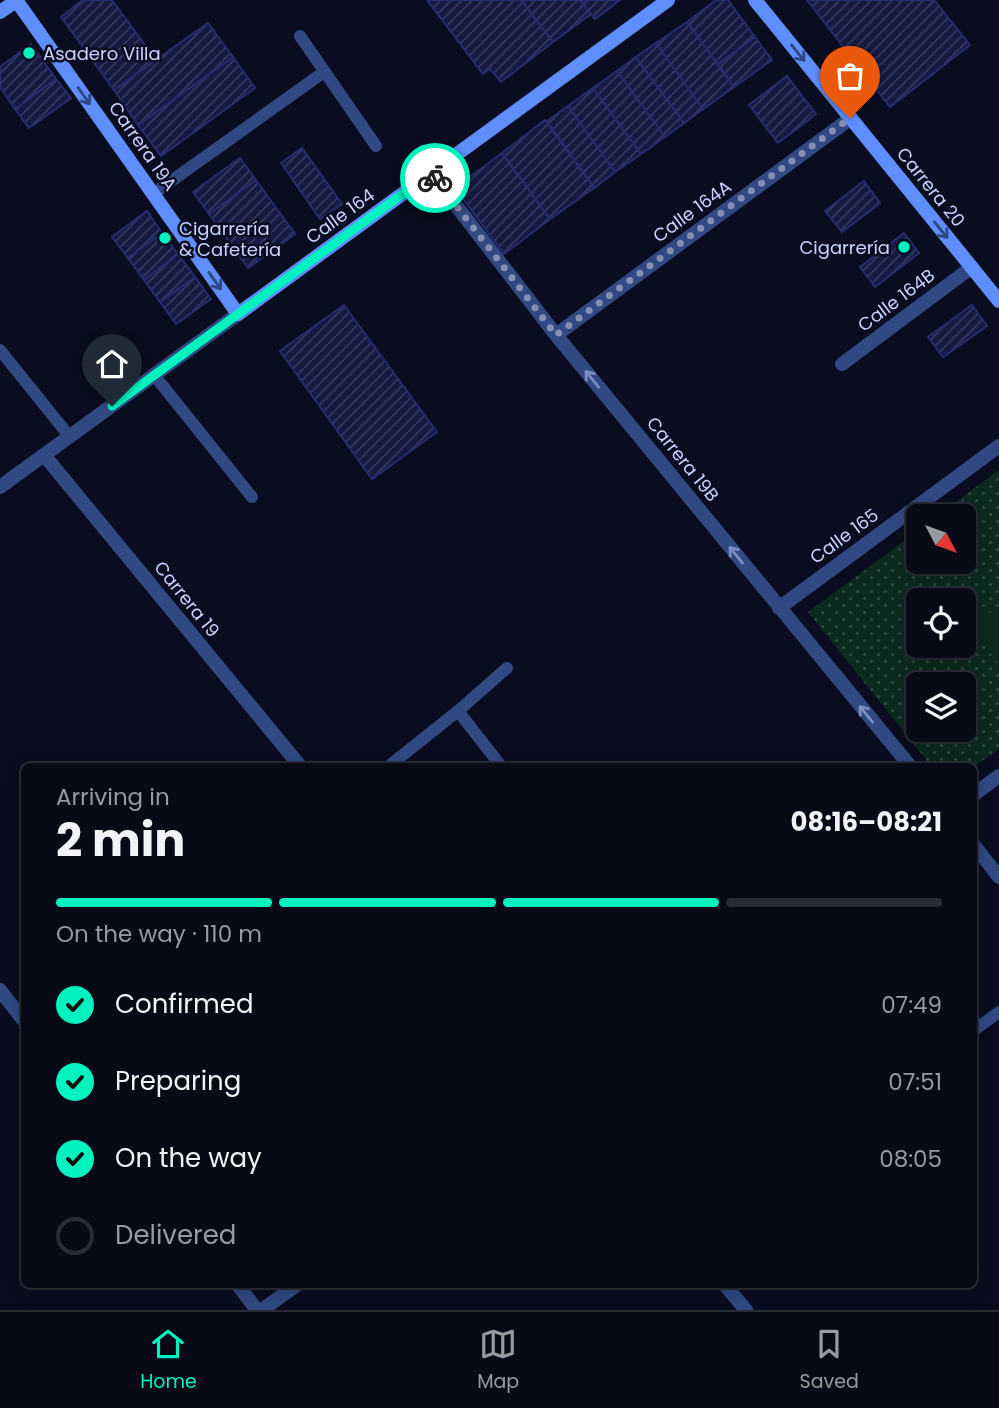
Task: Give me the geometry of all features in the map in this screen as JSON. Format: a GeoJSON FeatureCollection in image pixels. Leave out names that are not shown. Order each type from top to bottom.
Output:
{"type":"FeatureCollection","features":[{"type":"Feature","properties":{"kind":"main road"},"geometry":{"type":"LineString","coordinates":[[0,12],[16,0]]}},
{"type":"Feature","properties":{"kind":"main road","name":"Carrera 19A"},"geometry":{"type":"LineString","coordinates":[[16,0],[238,314]]}},
{"type":"Feature","properties":{"kind":"main road","name":"Calle 164"},"geometry":{"type":"LineString","coordinates":[[238,314],[668,0]]}},
{"type":"Feature","properties":{"kind":"main road","name":"Carrera 20"},"geometry":{"type":"LineString","coordinates":[[755,0],[999,301]]}},
{"type":"Feature","properties":{"kind":"street","name":"Calle 164A"},"geometry":{"type":"LineString","coordinates":[[556,335],[850,118]]}},
{"type":"Feature","properties":{"kind":"street","name":"Carrera 19B"},"geometry":{"type":"LineString","coordinates":[[431,173],[556,335],[908,763]]}},
{"type":"Feature","properties":{"kind":"street","name":"Calle 164B"},"geometry":{"type":"LineString","coordinates":[[842,364],[972,267]]}},
{"type":"Feature","properties":{"kind":"street","name":"Calle 164"},"geometry":{"type":"LineString","coordinates":[[0,487],[238,314]]}},
{"type":"Feature","properties":{"kind":"street","name":"Calle 165"},"geometry":{"type":"LineString","coordinates":[[779,608],[999,446]]}},
{"type":"Feature","properties":{"kind":"street","name":"Carrera 19"},"geometry":{"type":"LineString","coordinates":[[44,455],[298,763]]}},
{"type":"Feature","properties":{"kind":"street"},"geometry":{"type":"LineString","coordinates":[[977,792],[999,776]]}},
{"type":"Feature","properties":{"kind":"street"},"geometry":{"type":"LineString","coordinates":[[977,849],[999,877]]}},
{"type":"Feature","properties":{"kind":"street"},"geometry":{"type":"LineString","coordinates":[[0,990],[21,1017]]}},
{"type":"Feature","properties":{"kind":"street"},"geometry":{"type":"LineString","coordinates":[[241,1288],[260,1310],[292,1288]]}},
{"type":"Feature","properties":{"kind":"street"},"geometry":{"type":"LineString","coordinates":[[727,1288],[746,1310]]}},
{"type":"Feature","properties":{"kind":"lane"},"geometry":{"type":"LineString","coordinates":[[300,36],[376,146]]}},
{"type":"Feature","properties":{"kind":"lane"},"geometry":{"type":"LineString","coordinates":[[153,194],[324,72]]}},
{"type":"Feature","properties":{"kind":"lane"},"geometry":{"type":"LineString","coordinates":[[0,349],[70,437]]}},
{"type":"Feature","properties":{"kind":"lane"},"geometry":{"type":"LineString","coordinates":[[154,375],[252,497]]}},
{"type":"Feature","properties":{"kind":"lane"},"geometry":{"type":"LineString","coordinates":[[393,763],[458,712],[507,668]]}},
{"type":"Feature","properties":{"kind":"lane"},"geometry":{"type":"LineString","coordinates":[[458,712],[499,763]]}},
{"type":"Feature","properties":{"kind":"lane"},"geometry":{"type":"LineString","coordinates":[[977,1028],[999,1012]]}},
{"type":"Feature","properties":{"kind":"green space"},"geometry":{"type":"Polygon","coordinates":[[[999,470],[999,749],[977,764],[929,763],[912,742],[976,742],[976,672],[906,672],[906,735],[808,612],[906,540],[906,574],[976,574],[976,504],[953,504],[999,470]]]}},
{"type":"Feature","properties":{"kind":"green space"},"geometry":{"type":"Polygon","coordinates":[[[999,606],[999,664],[976,634],[976,623],[999,606]]]}},
{"type":"Feature","properties":{"kind":"building"},"geometry":{"type":"Polygon","coordinates":[[[83,0],[112,0],[156,60],[114,90],[61,17],[83,0]]]}},
{"type":"Feature","properties":{"kind":"building"},"geometry":{"type":"Polygon","coordinates":[[[427,0],[521,0],[553,42],[501,82],[490,69],[483,74],[427,0]]]}},
{"type":"Feature","properties":{"kind":"building"},"geometry":{"type":"Polygon","coordinates":[[[521,0],[580,0],[591,14],[553,42],[521,0]]]}},
{"type":"Feature","properties":{"kind":"building"},"geometry":{"type":"Polygon","coordinates":[[[580,0],[620,0],[595,19],[580,0]]]}},
{"type":"Feature","properties":{"kind":"building"},"geometry":{"type":"Polygon","coordinates":[[[716,0],[728,0],[755,37],[718,64],[687,22],[716,0]]]}},
{"type":"Feature","properties":{"kind":"building"},"geometry":{"type":"Polygon","coordinates":[[[807,0],[934,0],[970,45],[890,107],[807,0]]]}},
{"type":"Feature","properties":{"kind":"building"},"geometry":{"type":"Polygon","coordinates":[[[687,22],[734,87],[703,109],[656,43],[687,22]]]}},
{"type":"Feature","properties":{"kind":"building"},"geometry":{"type":"Polygon","coordinates":[[[208,23],[233,57],[138,125],[114,90],[208,23]]]}},
{"type":"Feature","properties":{"kind":"building"},"geometry":{"type":"Polygon","coordinates":[[[755,37],[772,60],[734,87],[718,64],[755,37]]]}},
{"type":"Feature","properties":{"kind":"building"},"geometry":{"type":"Polygon","coordinates":[[[656,43],[703,109],[684,123],[636,57],[656,43]]]}},
{"type":"Feature","properties":{"kind":"building"},"geometry":{"type":"Polygon","coordinates":[[[31,44],[56,79],[15,109],[0,87],[0,67],[31,44]]]}},
{"type":"Feature","properties":{"kind":"building"},"geometry":{"type":"Polygon","coordinates":[[[233,57],[255,88],[161,156],[138,125],[233,57]]]}},
{"type":"Feature","properties":{"kind":"building"},"geometry":{"type":"Polygon","coordinates":[[[636,57],[684,123],[665,137],[617,71],[636,57]]]}},
{"type":"Feature","properties":{"kind":"building"},"geometry":{"type":"Polygon","coordinates":[[[617,71],[665,137],[641,154],[593,88],[617,71]]]}},
{"type":"Feature","properties":{"kind":"building"},"geometry":{"type":"Polygon","coordinates":[[[787,76],[816,114],[778,143],[749,105],[787,76]]]}},
{"type":"Feature","properties":{"kind":"building"},"geometry":{"type":"Polygon","coordinates":[[[56,79],[71,98],[29,128],[15,109],[56,79]]]}},
{"type":"Feature","properties":{"kind":"building"},"geometry":{"type":"Polygon","coordinates":[[[593,88],[641,154],[615,172],[568,106],[593,88]]]}},
{"type":"Feature","properties":{"kind":"building"},"geometry":{"type":"Polygon","coordinates":[[[568,106],[615,172],[594,188],[547,121],[568,106]]]}},
{"type":"Feature","properties":{"kind":"building"},"geometry":{"type":"Polygon","coordinates":[[[545,120],[594,188],[550,219],[502,153],[545,120]]]}},
{"type":"Feature","properties":{"kind":"building"},"geometry":{"type":"Polygon","coordinates":[[[302,148],[342,204],[320,219],[281,163],[302,148]]]}},
{"type":"Feature","properties":{"kind":"building"},"geometry":{"type":"Polygon","coordinates":[[[502,153],[550,219],[504,254],[455,188],[502,153]]]}},
{"type":"Feature","properties":{"kind":"building"},"geometry":{"type":"Polygon","coordinates":[[[240,158],[256,180],[209,214],[193,192],[240,158]]]}},
{"type":"Feature","properties":{"kind":"building"},"geometry":{"type":"Polygon","coordinates":[[[256,180],[295,234],[248,268],[209,214],[256,180]]]}},
{"type":"Feature","properties":{"kind":"building"},"geometry":{"type":"Polygon","coordinates":[[[864,181],[880,203],[842,232],[825,211],[864,181]]]}},
{"type":"Feature","properties":{"kind":"building"},"geometry":{"type":"Polygon","coordinates":[[[147,211],[162,233],[128,258],[112,237],[147,211]]]}},
{"type":"Feature","properties":{"kind":"building"},"geometry":{"type":"Polygon","coordinates":[[[162,233],[178,254],[144,280],[128,258],[162,233]]]}},
{"type":"Feature","properties":{"kind":"building"},"geometry":{"type":"Polygon","coordinates":[[[904,233],[919,253],[875,287],[860,267],[904,233]]]}},
{"type":"Feature","properties":{"kind":"building"},"geometry":{"type":"Polygon","coordinates":[[[178,254],[195,277],[160,302],[144,280],[178,254]]]}},
{"type":"Feature","properties":{"kind":"building"},"geometry":{"type":"Polygon","coordinates":[[[195,277],[211,299],[176,324],[160,302],[195,277]]]}},
{"type":"Feature","properties":{"kind":"building"},"geometry":{"type":"Polygon","coordinates":[[[344,305],[437,432],[372,479],[280,351],[344,305]]]}},
{"type":"Feature","properties":{"kind":"building"},"geometry":{"type":"Polygon","coordinates":[[[972,305],[987,326],[943,357],[928,337],[972,305]]]}},
{"type":"Feature","properties":{"kind":"way so far"},"geometry":{"type":"LineString","coordinates":[[435,178],[556,335],[850,118]]}},
{"type":"Feature","properties":{"kind":"place","name":"Asadero Villa"},"geometry":{"type":"Point","coordinates":[29,53]}},
{"type":"Feature","properties":{"kind":"place","name":"Cigarrería & Cafetería"},"geometry":{"type":"Point","coordinates":[165,238]}},
{"type":"Feature","properties":{"kind":"place","name":"Cigarrería"},"geometry":{"type":"Point","coordinates":[904,247]}},
{"type":"Feature","properties":{"kind":"route"},"geometry":{"type":"LineString","coordinates":[[112,406],[431,173],[435,178]]}}]}
